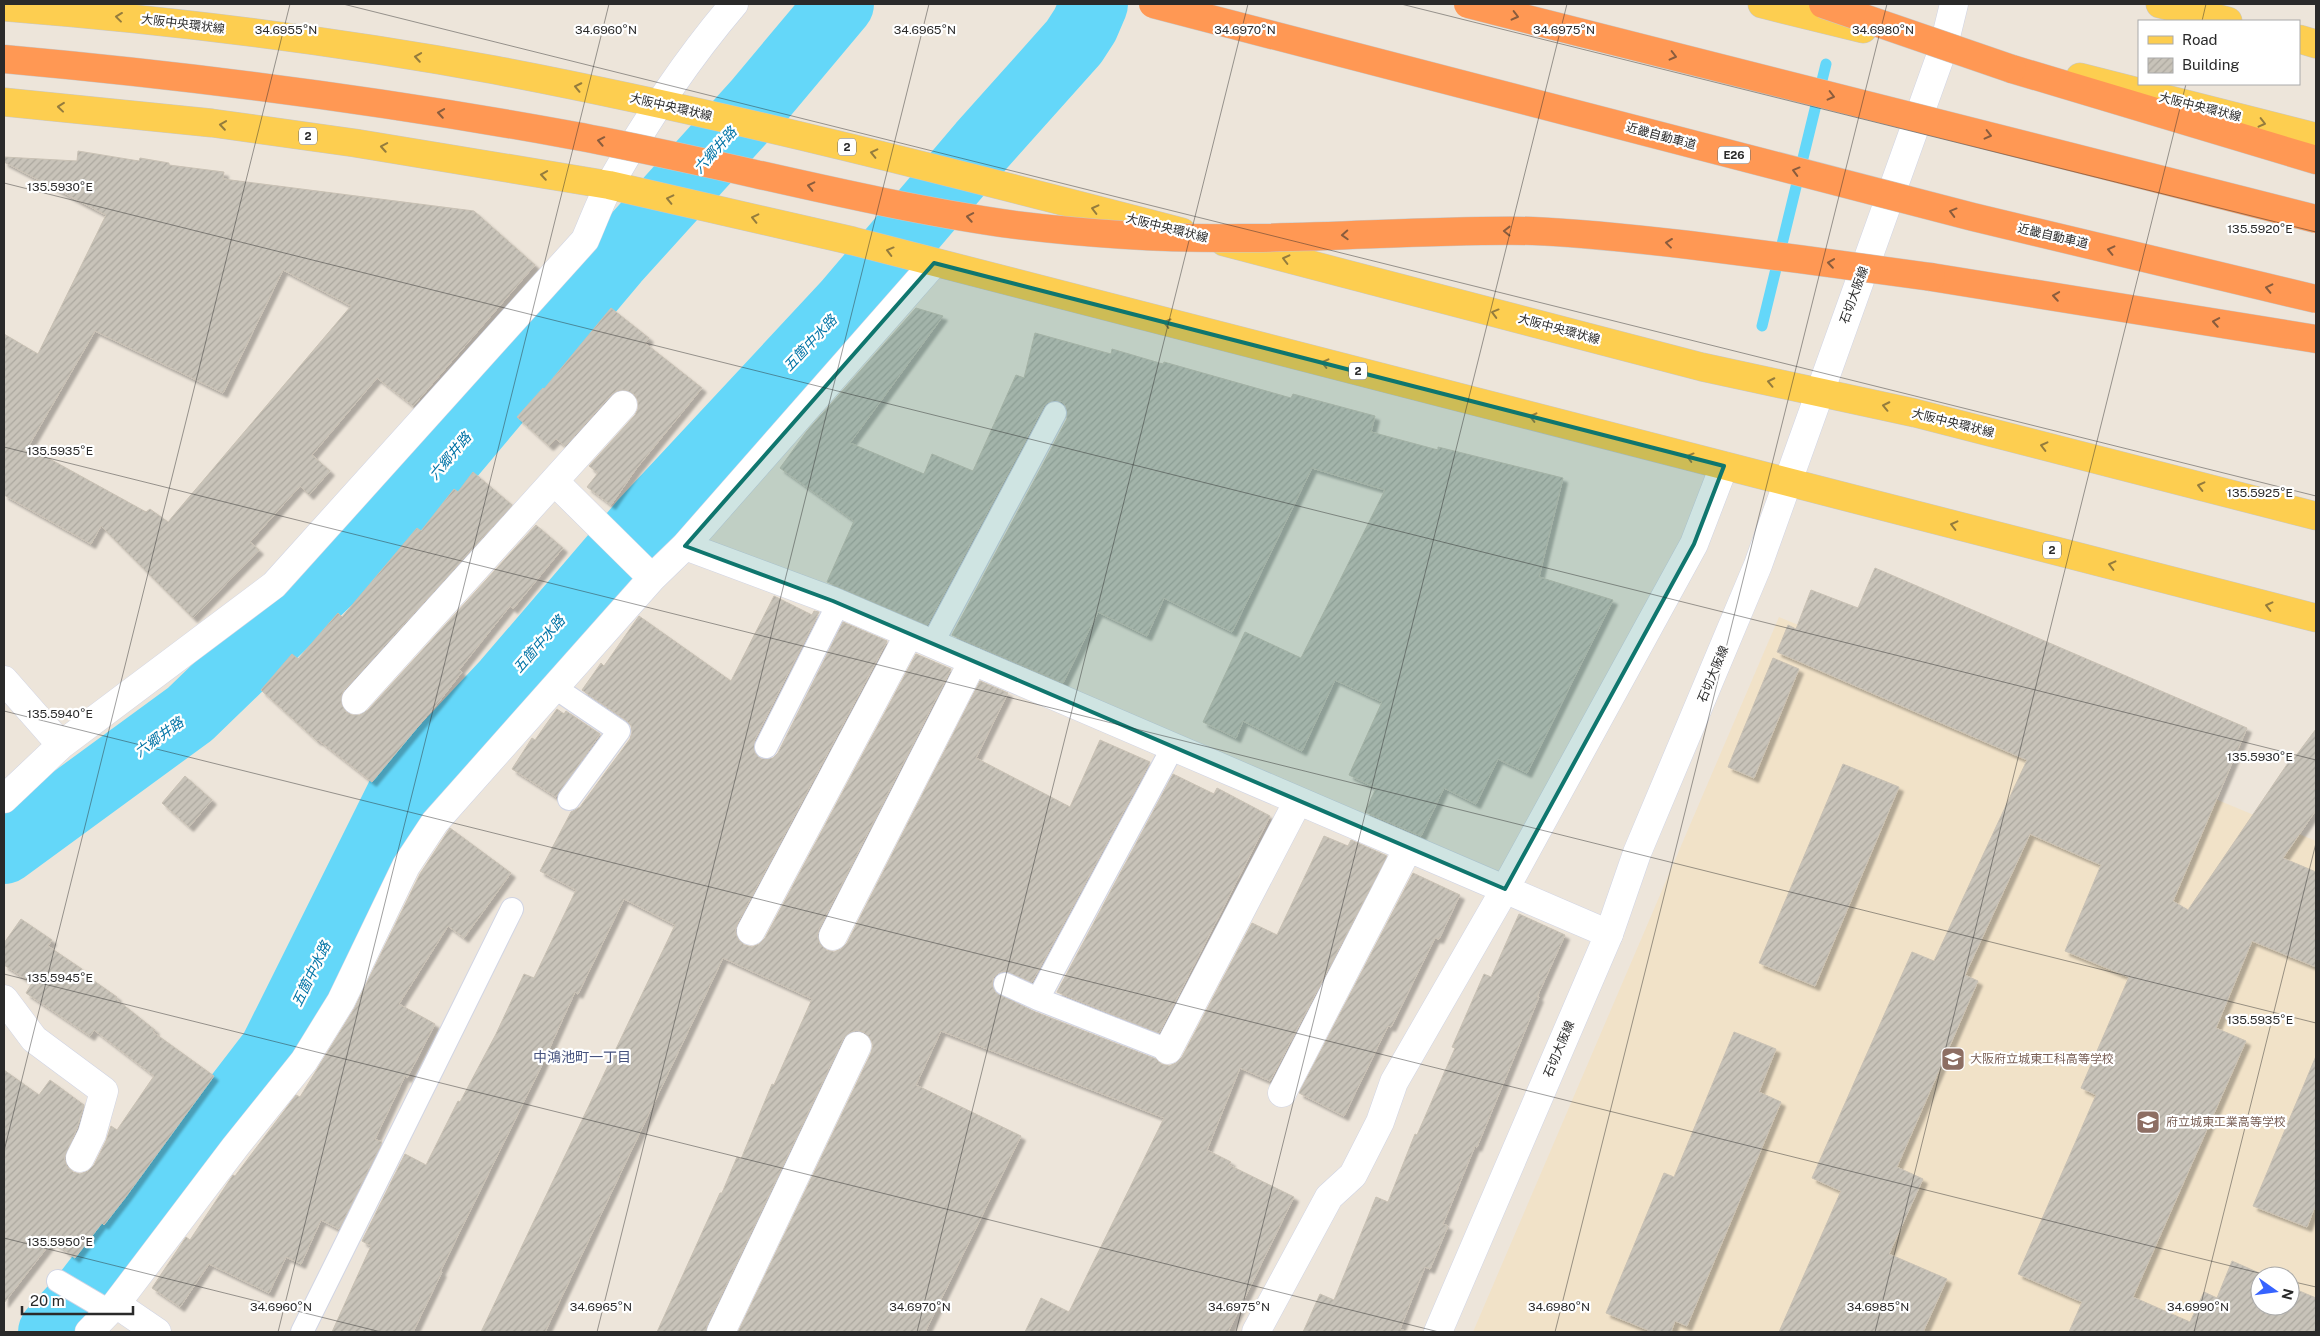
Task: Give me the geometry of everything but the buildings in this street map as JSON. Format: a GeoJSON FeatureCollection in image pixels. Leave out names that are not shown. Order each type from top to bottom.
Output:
{"type":"FeatureCollection","features":[{"type":"Feature","properties":{"kind":"highway","name":"近畿自動車道"},"geometry":{"type":"LineString","coordinates":[[1153,4],[1973,217],[2316,299]]}},
{"type":"Feature","properties":{"kind":"highway"},"geometry":{"type":"LineString","coordinates":[[1468,4],[2316,220]]}},
{"type":"Feature","properties":{"kind":"highway"},"geometry":{"type":"LineString","coordinates":[[1823,4],[2012,69],[2316,160]]}},
{"type":"Feature","properties":{"kind":"highway"},"geometry":{"type":"LineString","coordinates":[[4,58],[234,82],[431,111],[665,153],[881,201],[1018,225],[1182,237],[1274,238],[1446,230],[1540,232],[1634,239],[1931,277],[2316,339]]}},
{"type":"Feature","properties":{"kind":"main road","name":"大阪中央環状線"},"geometry":{"type":"LineString","coordinates":[[1762,4],[1943,49],[2031,64],[2316,137]]}},
{"type":"Feature","properties":{"kind":"main road"},"geometry":{"type":"LineString","coordinates":[[2160,4],[2224,20]]}},
{"type":"Feature","properties":{"kind":"main road","name":"大阪中央環状線"},"geometry":{"type":"LineString","coordinates":[[4,7],[105,15],[360,48],[494,70],[660,104],[922,164],[1702,367],[1925,415],[2316,516]]}},
{"type":"Feature","properties":{"kind":"main road"},"geometry":{"type":"LineString","coordinates":[[2300,39],[2316,44]]}},
{"type":"Feature","properties":{"kind":"main road","name":"2"},"geometry":{"type":"LineString","coordinates":[[4,102],[212,123],[355,142],[620,188],[854,241],[2316,618]]}},
{"type":"Feature","properties":{"kind":"street"},"geometry":{"type":"LineString","coordinates":[[4,799],[61,745],[274,585],[585,240],[620,188],[660,104],[703,40],[734,4]]}},
{"type":"Feature","properties":{"kind":"street","name":"石切大阪線"},"geometry":{"type":"LineString","coordinates":[[1438,1332],[1609,934],[1637,853],[1739,612],[1788,482],[1943,49],[1954,4]]}},
{"type":"Feature","properties":{"kind":"street"},"geometry":{"type":"LineString","coordinates":[[89,1332],[112,1307],[304,1061],[341,1001],[406,866],[435,822],[554,687],[645,570],[686,546],[930,262]]}},
{"type":"Feature","properties":{"kind":"street"},"geometry":{"type":"LineString","coordinates":[[356,700],[623,405]]}},
{"type":"Feature","properties":{"kind":"street"},"geometry":{"type":"LineString","coordinates":[[1256,1332],[1328,1197],[1352,1175],[1380,1122],[1394,1082],[1505,889],[1694,544],[1724,466]]}},
{"type":"Feature","properties":{"kind":"street"},"geometry":{"type":"LineString","coordinates":[[554,481],[645,570]]}},
{"type":"Feature","properties":{"kind":"street"},"geometry":{"type":"LineString","coordinates":[[686,546],[838,604],[1609,934]]}},
{"type":"Feature","properties":{"kind":"street"},"geometry":{"type":"LineString","coordinates":[[751,931],[921,639]]}},
{"type":"Feature","properties":{"kind":"street"},"geometry":{"type":"LineString","coordinates":[[833,936],[973,661]]}},
{"type":"Feature","properties":{"kind":"street"},"geometry":{"type":"LineString","coordinates":[[4,680],[61,745]]}},
{"type":"Feature","properties":{"kind":"street"},"geometry":{"type":"LineString","coordinates":[[1168,1050],[1298,801]]}},
{"type":"Feature","properties":{"kind":"street"},"geometry":{"type":"LineString","coordinates":[[1282,1093],[1408,848]]}},
{"type":"Feature","properties":{"kind":"street"},"geometry":{"type":"LineString","coordinates":[[4,999],[34,1039],[104,1091],[92,1134],[80,1158]]}},
{"type":"Feature","properties":{"kind":"street"},"geometry":{"type":"LineString","coordinates":[[721,1332],[857,1046]]}},
{"type":"Feature","properties":{"kind":"street"},"geometry":{"type":"LineString","coordinates":[[112,1307],[157,1332]]}},
{"type":"Feature","properties":{"kind":"lane"},"geometry":{"type":"LineString","coordinates":[[921,639],[1055,413]]}},
{"type":"Feature","properties":{"kind":"lane"},"geometry":{"type":"LineString","coordinates":[[766,747],[838,604]]}},
{"type":"Feature","properties":{"kind":"lane"},"geometry":{"type":"LineString","coordinates":[[554,687],[619,731],[569,799]]}},
{"type":"Feature","properties":{"kind":"lane"},"geometry":{"type":"LineString","coordinates":[[1038,999],[1173,747]]}},
{"type":"Feature","properties":{"kind":"lane"},"geometry":{"type":"LineString","coordinates":[[302,1332],[512,909]]}},
{"type":"Feature","properties":{"kind":"lane"},"geometry":{"type":"LineString","coordinates":[[1005,984],[1038,999],[1168,1050]]}},
{"type":"Feature","properties":{"kind":"lane"},"geometry":{"type":"LineString","coordinates":[[58,1281],[112,1307]]}},
{"type":"Feature","properties":{"kind":"highlighted area"},"geometry":{"type":"Polygon","coordinates":[[[934,263],[1724,466],[1694,544],[1505,889],[833,601],[685,546],[934,263]]]}},
{"type":"Feature","properties":{"kind":"shaded area","name":"大阪府立城東工科高等学校"},"geometry":{"type":"Polygon","coordinates":[[[1779,617],[2316,841],[2316,1332],[1473,1332],[1779,617]]]}},
{"type":"Feature","properties":{"kind":"waterway","name":"六郷井路"},"geometry":{"type":"LineString","coordinates":[[4,850],[190,714],[419,493],[615,260],[757,103],[840,4]]}},
{"type":"Feature","properties":{"kind":"waterway","name":"五箇中水路"},"geometry":{"type":"LineString","coordinates":[[52,1332],[84,1297],[273,1051],[400,796],[506,683],[644,522],[846,305],[982,145],[1074,42],[1085,25],[1094,4]]}},
{"type":"Feature","properties":{"kind":"waterway"},"geometry":{"type":"LineString","coordinates":[[1762,326],[1826,64]]}},
{"type":"Feature","properties":{"kind":"place","name":"大阪府立城東工科高等学校"},"geometry":{"type":"Point","coordinates":[1953,1059]}},
{"type":"Feature","properties":{"kind":"place","name":"府立城東工業高等学校"},"geometry":{"type":"Point","coordinates":[2148,1122]}},
{"type":"Feature","properties":{"kind":"district","name":"中鴻池町一丁目"},"geometry":{"type":"Point","coordinates":[582,1057]}}]}
